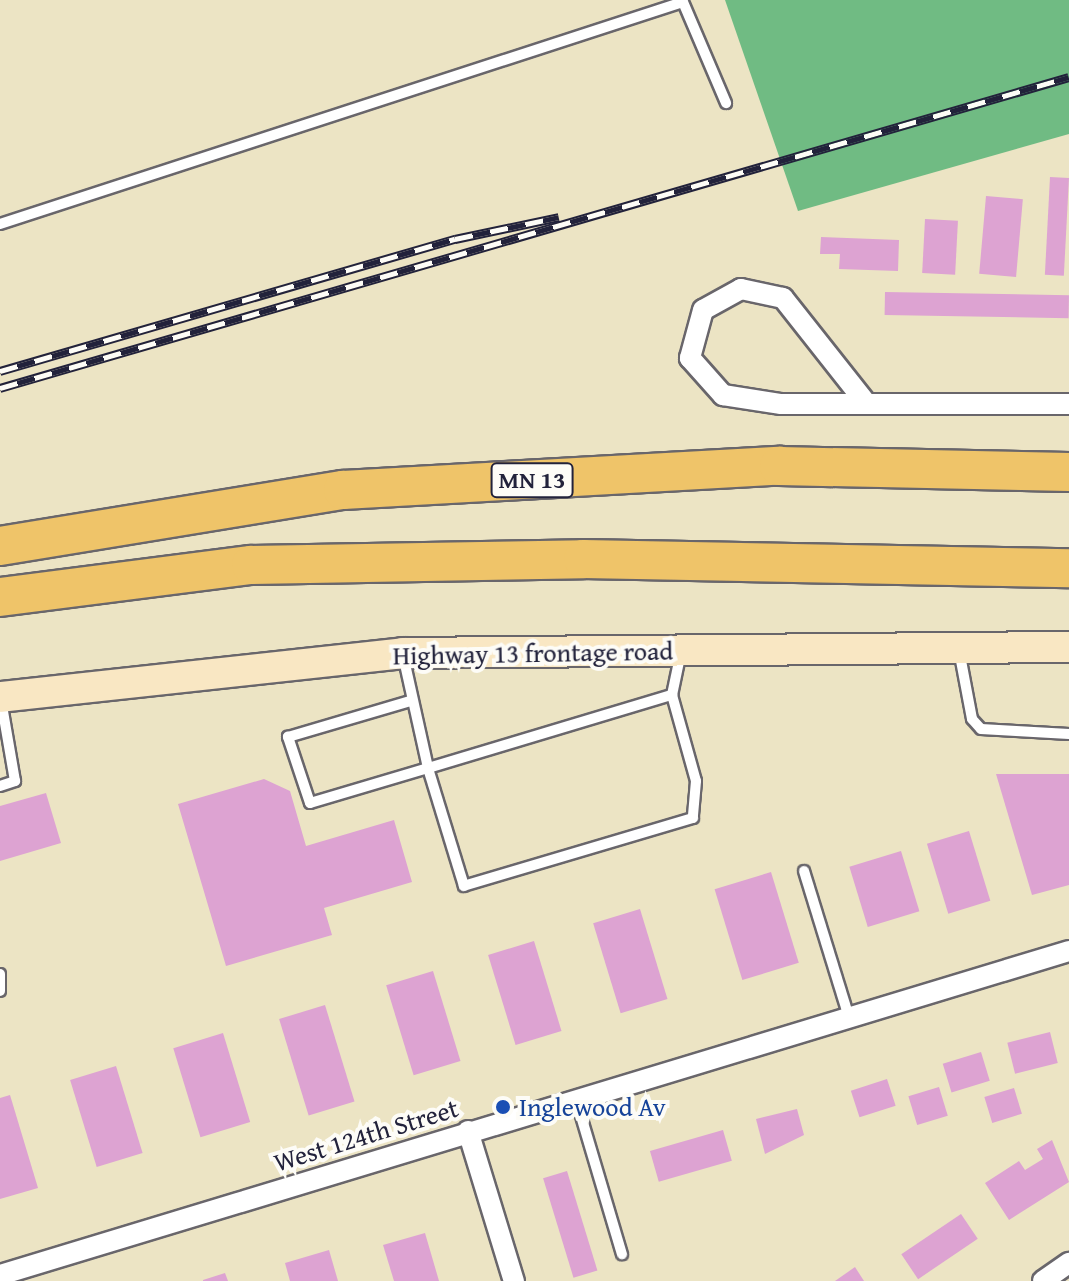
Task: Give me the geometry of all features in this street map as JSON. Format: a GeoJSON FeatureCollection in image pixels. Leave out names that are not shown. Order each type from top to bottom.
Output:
{"type":"FeatureCollection","features":[{"type":"Feature","properties":{"kind":"highway","name":"MN 13"},"geometry":{"type":"LineString","coordinates":[[0,546],[343,490],[779,466],[1069,472]]}},
{"type":"Feature","properties":{"kind":"highway"},"geometry":{"type":"LineString","coordinates":[[0,597],[251,565],[583,559],[1069,568]]}},
{"type":"Feature","properties":{"kind":"street"},"geometry":{"type":"LineString","coordinates":[[866,403],[783,298],[741,289],[703,310],[690,358],[723,395],[866,403],[1069,404]]}},
{"type":"Feature","properties":{"kind":"street","name":"Highway 13 frontage road"},"geometry":{"type":"LineString","coordinates":[[0,697],[403,653],[1069,647]]}},
{"type":"Feature","properties":{"kind":"street","name":"West 124th Street"},"geometry":{"type":"LineString","coordinates":[[0,1275],[1069,951]]}},
{"type":"Feature","properties":{"kind":"street"},"geometry":{"type":"LineString","coordinates":[[468,1131],[514,1281]]}},
{"type":"Feature","properties":{"kind":"street"},"geometry":{"type":"LineString","coordinates":[[1043,1281],[1069,1263]]}},
{"type":"Feature","properties":{"kind":"lane"},"geometry":{"type":"LineString","coordinates":[[0,224],[683,2],[726,103]]}},
{"type":"Feature","properties":{"kind":"lane"},"geometry":{"type":"LineString","coordinates":[[959,648],[972,719],[981,729],[1069,734]]}},
{"type":"Feature","properties":{"kind":"lane"},"geometry":{"type":"LineString","coordinates":[[403,653],[410,701],[464,886],[674,827],[693,818],[698,797],[672,695],[681,650]]}},
{"type":"Feature","properties":{"kind":"lane"},"geometry":{"type":"LineString","coordinates":[[410,701],[288,737],[310,803],[672,695]]}},
{"type":"Feature","properties":{"kind":"lane"},"geometry":{"type":"LineString","coordinates":[[0,697],[15,781],[0,786]]}},
{"type":"Feature","properties":{"kind":"lane"},"geometry":{"type":"LineString","coordinates":[[804,871],[849,1017]]}},
{"type":"Feature","properties":{"kind":"lane"},"geometry":{"type":"LineString","coordinates":[[0,974],[0,991]]}},
{"type":"Feature","properties":{"kind":"lane"},"geometry":{"type":"LineString","coordinates":[[576,1099],[622,1254]]}},
{"type":"Feature","properties":{"kind":"green space"},"geometry":{"type":"Polygon","coordinates":[[[725,0],[1069,0],[1069,134],[798,211],[725,0]]]}},
{"type":"Feature","properties":{"kind":"building"},"geometry":{"type":"Polygon","coordinates":[[[1050,177],[1069,178],[1064,276],[1045,275],[1050,177]]]}},
{"type":"Feature","properties":{"kind":"building"},"geometry":{"type":"Polygon","coordinates":[[[986,196],[1023,199],[1016,277],[979,274],[986,196]]]}},
{"type":"Feature","properties":{"kind":"building"},"geometry":{"type":"Polygon","coordinates":[[[925,219],[958,221],[955,275],[922,273],[925,219]]]}},
{"type":"Feature","properties":{"kind":"building"},"geometry":{"type":"Polygon","coordinates":[[[821,237],[899,240],[898,271],[839,269],[840,254],[820,254],[821,237]]]}},
{"type":"Feature","properties":{"kind":"building"},"geometry":{"type":"Polygon","coordinates":[[[885,292],[1069,295],[1069,318],[885,315],[885,292]]]}},
{"type":"Feature","properties":{"kind":"building"},"geometry":{"type":"Polygon","coordinates":[[[996,774],[1069,774],[1069,885],[1032,895],[996,774]]]}},
{"type":"Feature","properties":{"kind":"building"},"geometry":{"type":"Polygon","coordinates":[[[264,779],[290,791],[306,846],[394,820],[412,882],[324,908],[332,935],[226,966],[178,804],[264,779]]]}},
{"type":"Feature","properties":{"kind":"building"},"geometry":{"type":"Polygon","coordinates":[[[46,793],[61,843],[0,861],[0,806],[46,793]]]}},
{"type":"Feature","properties":{"kind":"building"},"geometry":{"type":"Polygon","coordinates":[[[969,831],[990,901],[948,914],[927,844],[969,831]]]}},
{"type":"Feature","properties":{"kind":"building"},"geometry":{"type":"Polygon","coordinates":[[[901,851],[919,911],[868,927],[849,867],[901,851]]]}},
{"type":"Feature","properties":{"kind":"building"},"geometry":{"type":"Polygon","coordinates":[[[771,872],[799,963],[742,980],[715,889],[771,872]]]}},
{"type":"Feature","properties":{"kind":"building"},"geometry":{"type":"Polygon","coordinates":[[[640,909],[667,999],[621,1013],[593,923],[640,909]]]}},
{"type":"Feature","properties":{"kind":"building"},"geometry":{"type":"Polygon","coordinates":[[[534,941],[561,1031],[516,1045],[488,955],[534,941]]]}},
{"type":"Feature","properties":{"kind":"building"},"geometry":{"type":"Polygon","coordinates":[[[433,971],[460,1061],[414,1075],[386,985],[433,971]]]}},
{"type":"Feature","properties":{"kind":"building"},"geometry":{"type":"Polygon","coordinates":[[[325,1005],[355,1102],[309,1116],[279,1019],[325,1005]]]}},
{"type":"Feature","properties":{"kind":"building"},"geometry":{"type":"Polygon","coordinates":[[[1050,1032],[1058,1063],[1015,1074],[1007,1043],[1050,1032]]]}},
{"type":"Feature","properties":{"kind":"building"},"geometry":{"type":"Polygon","coordinates":[[[223,1033],[250,1122],[200,1137],[173,1048],[223,1033]]]}},
{"type":"Feature","properties":{"kind":"building"},"geometry":{"type":"Polygon","coordinates":[[[981,1052],[990,1081],[952,1092],[943,1064],[981,1052]]]}},
{"type":"Feature","properties":{"kind":"building"},"geometry":{"type":"Polygon","coordinates":[[[116,1066],[143,1153],[97,1167],[70,1080],[116,1066]]]}},
{"type":"Feature","properties":{"kind":"building"},"geometry":{"type":"Polygon","coordinates":[[[887,1079],[896,1106],[860,1117],[851,1091],[887,1079]]]}},
{"type":"Feature","properties":{"kind":"building"},"geometry":{"type":"Polygon","coordinates":[[[939,1087],[948,1116],[917,1125],[908,1096],[939,1087]]]}},
{"type":"Feature","properties":{"kind":"building"},"geometry":{"type":"Polygon","coordinates":[[[1014,1088],[1022,1114],[992,1123],[984,1097],[1014,1088]]]}},
{"type":"Feature","properties":{"kind":"building"},"geometry":{"type":"Polygon","coordinates":[[[10,1095],[38,1188],[0,1199],[0,1098],[10,1095]]]}},
{"type":"Feature","properties":{"kind":"building"},"geometry":{"type":"Polygon","coordinates":[[[797,1109],[804,1135],[765,1154],[756,1119],[797,1109]]]}},
{"type":"Feature","properties":{"kind":"building"},"geometry":{"type":"Polygon","coordinates":[[[723,1130],[732,1161],[659,1182],[650,1151],[723,1130]]]}},
{"type":"Feature","properties":{"kind":"building"},"geometry":{"type":"Polygon","coordinates":[[[1052,1140],[1069,1182],[1009,1220],[985,1183],[1019,1161],[1025,1170],[1043,1159],[1037,1149],[1052,1140]]]}},
{"type":"Feature","properties":{"kind":"building"},"geometry":{"type":"Polygon","coordinates":[[[567,1171],[597,1270],[573,1278],[543,1178],[567,1171]]]}},
{"type":"Feature","properties":{"kind":"building"},"geometry":{"type":"Polygon","coordinates":[[[961,1214],[978,1239],[918,1279],[901,1254],[961,1214]]]}},
{"type":"Feature","properties":{"kind":"building"},"geometry":{"type":"Polygon","coordinates":[[[425,1233],[439,1281],[394,1281],[383,1245],[425,1233]]]}},
{"type":"Feature","properties":{"kind":"building"},"geometry":{"type":"Polygon","coordinates":[[[329,1250],[338,1281],[290,1281],[285,1263],[329,1250]]]}},
{"type":"Feature","properties":{"kind":"building"},"geometry":{"type":"Polygon","coordinates":[[[855,1267],[864,1281],[835,1281],[855,1267]]]}},
{"type":"Feature","properties":{"kind":"building"},"geometry":{"type":"Polygon","coordinates":[[[225,1273],[228,1281],[203,1281],[203,1280],[225,1273]]]}},
{"type":"Feature","properties":{"kind":"railway"},"geometry":{"type":"LineString","coordinates":[[0,388],[1069,77]]}},
{"type":"Feature","properties":{"kind":"railway"},"geometry":{"type":"LineString","coordinates":[[0,371],[455,239],[559,217]]}},
{"type":"Feature","properties":{"kind":"place","name":"Inglewood Av"},"geometry":{"type":"Point","coordinates":[503,1107]}}]}
